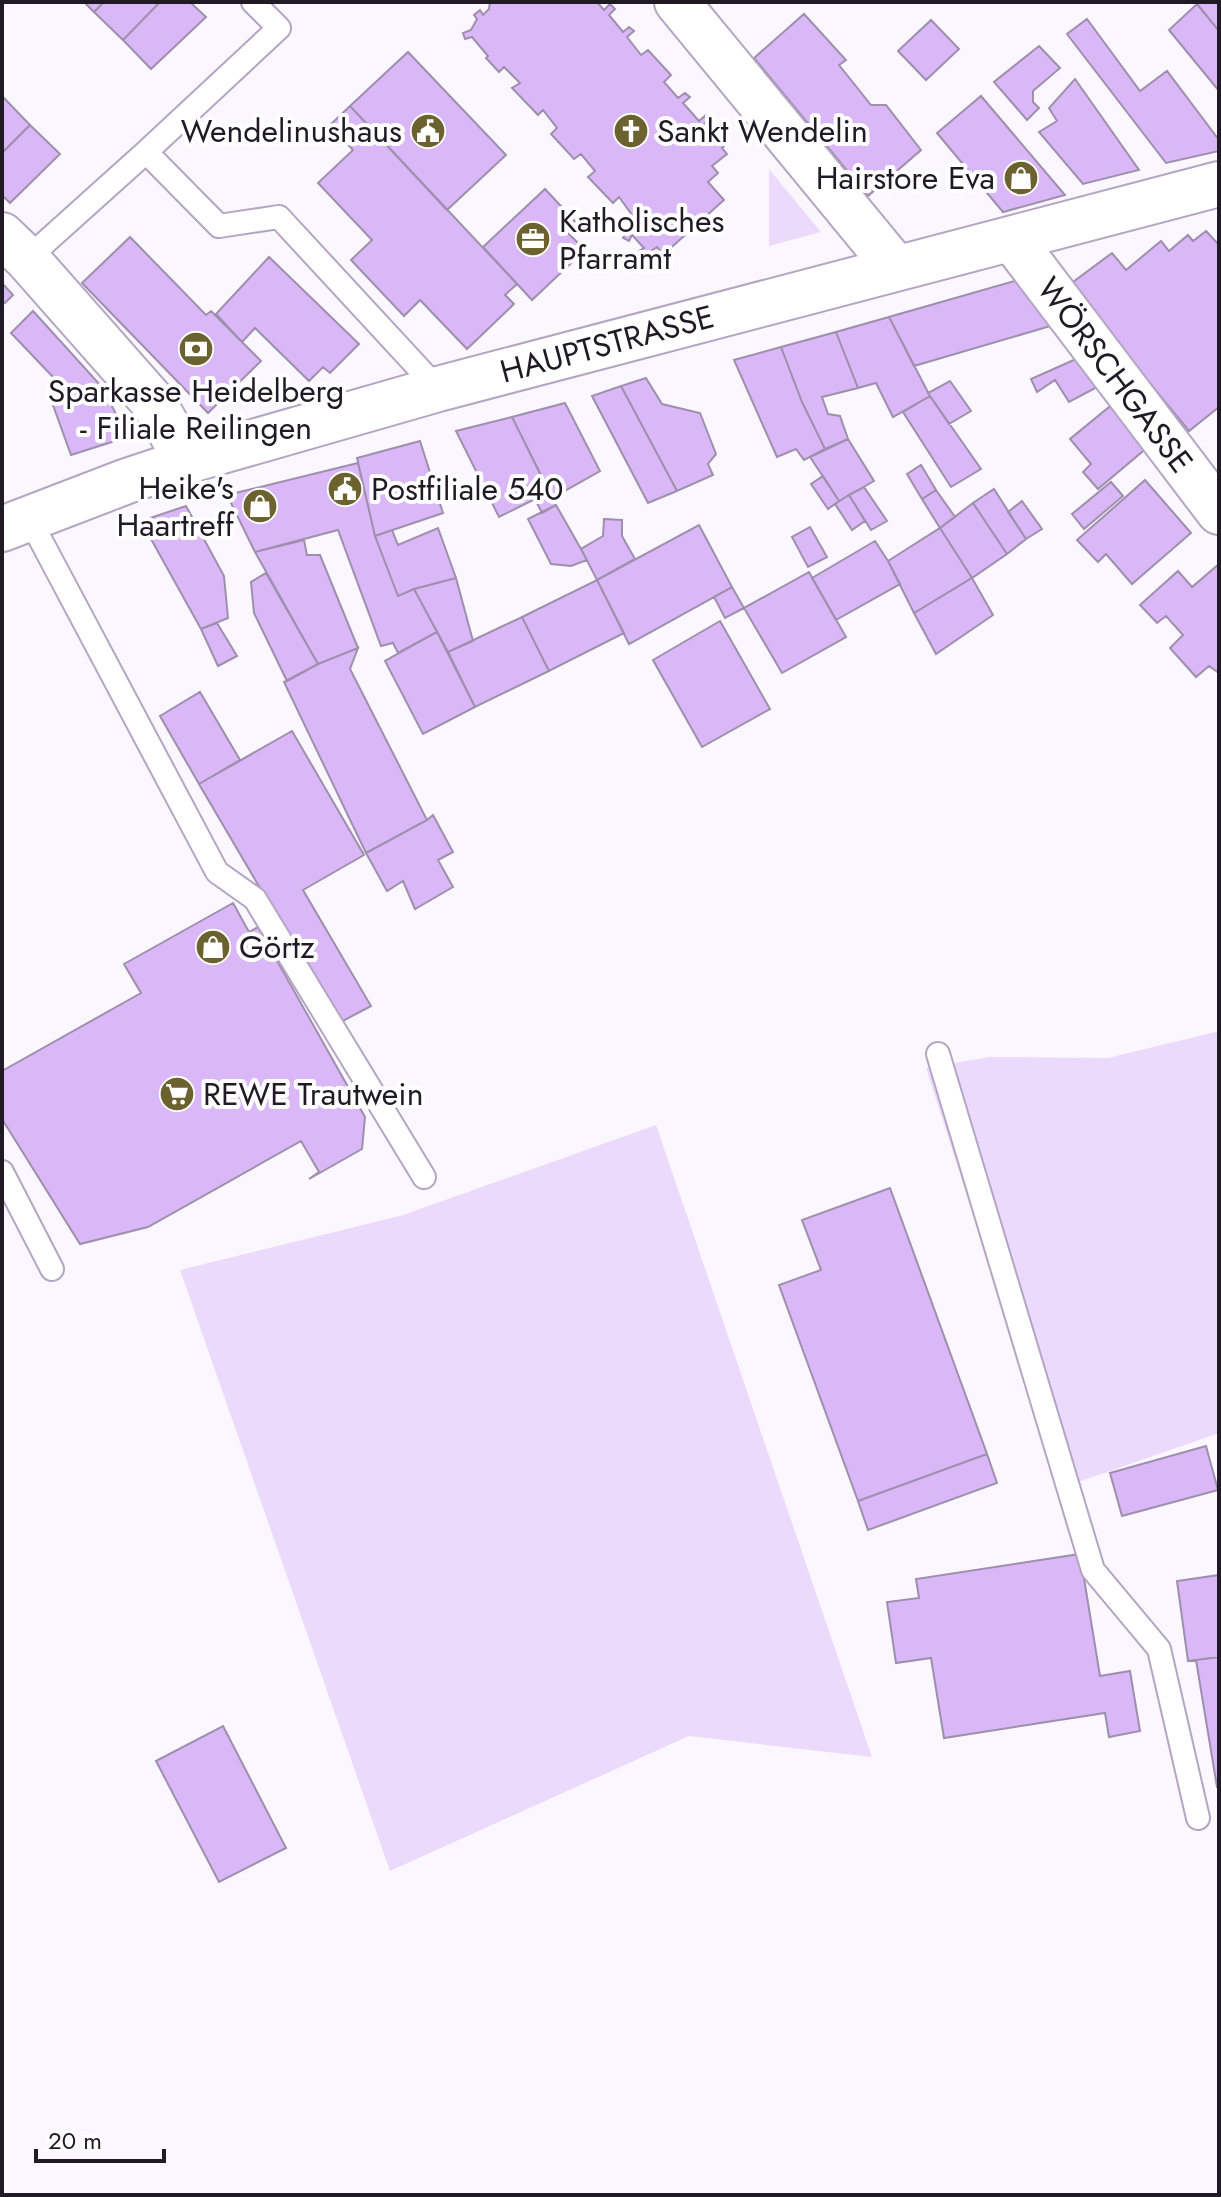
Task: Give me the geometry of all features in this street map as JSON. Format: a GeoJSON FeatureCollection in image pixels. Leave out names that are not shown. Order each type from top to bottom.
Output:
{"type":"FeatureCollection","features":[{"type":"Feature","properties":{"kind":"street"},"geometry":{"type":"LineString","coordinates":[[677,2],[896,268]]}},
{"type":"Feature","properties":{"kind":"street","name":"HAUPTSTRASSE"},"geometry":{"type":"LineString","coordinates":[[16,524],[187,461],[438,389],[1219,184]]}},
{"type":"Feature","properties":{"kind":"street","name":"WÖRSCHGASSE"},"geometry":{"type":"LineString","coordinates":[[1012,239],[1219,512]]}},
{"type":"Feature","properties":{"kind":"street"},"geometry":{"type":"LineString","coordinates":[[14,247],[154,403],[187,461]]}},
{"type":"Feature","properties":{"kind":"lane"},"geometry":{"type":"LineString","coordinates":[[14,247],[146,152],[279,28],[253,2]]}},
{"type":"Feature","properties":{"kind":"lane"},"geometry":{"type":"LineString","coordinates":[[146,152],[219,226],[279,217],[438,389]]}},
{"type":"Feature","properties":{"kind":"lane"},"geometry":{"type":"LineString","coordinates":[[16,524],[217,872],[255,899],[424,1177]]}},
{"type":"Feature","properties":{"kind":"lane"},"geometry":{"type":"LineString","coordinates":[[938,1054],[1093,1570],[1159,1649],[1198,1818]]}},
{"type":"Feature","properties":{"kind":"lane"},"geometry":{"type":"LineString","coordinates":[[2,1172],[52,1269]]}},
{"type":"Feature","properties":{"kind":"shaded area"},"geometry":{"type":"Polygon","coordinates":[[[769,169],[821,232],[769,246],[769,169]]]}},
{"type":"Feature","properties":{"kind":"shaded area"},"geometry":{"type":"Polygon","coordinates":[[[1219,1031],[1219,1433],[1061,1488],[926,1068],[989,1057],[1108,1058],[1219,1031]]]}},
{"type":"Feature","properties":{"kind":"shaded area"},"geometry":{"type":"Polygon","coordinates":[[[656,1125],[872,1757],[689,1736],[390,1871],[180,1270],[403,1215],[656,1125]]]}},
{"type":"Feature","properties":{"kind":"building"},"geometry":{"type":"Polygon","coordinates":[[[84,2],[104,2],[94,12],[84,2]]]}},
{"type":"Feature","properties":{"kind":"building"},"geometry":{"type":"Polygon","coordinates":[[[104,2],[160,2],[123,40],[94,12],[104,2]]]}},
{"type":"Feature","properties":{"kind":"building"},"geometry":{"type":"Polygon","coordinates":[[[160,2],[190,2],[206,17],[151,69],[123,40],[160,2]]]}},
{"type":"Feature","properties":{"kind":"building","name":"Sankt Wendelin"},"geometry":{"type":"Polygon","coordinates":[[[490,2],[597,2],[604,10],[610,4],[615,9],[609,15],[623,32],[629,27],[634,31],[627,37],[641,55],[648,50],[671,75],[664,82],[678,98],[685,93],[690,97],[683,103],[699,121],[706,115],[709,119],[703,125],[717,142],[723,137],[728,142],[722,148],[727,154],[712,166],[718,173],[708,182],[724,200],[663,255],[657,247],[641,258],[639,251],[644,248],[632,235],[629,241],[623,238],[633,224],[628,219],[632,215],[619,197],[613,203],[588,177],[595,171],[581,154],[574,159],[551,134],[557,128],[543,110],[538,115],[512,88],[520,83],[504,67],[499,72],[472,37],[465,39],[463,33],[471,30],[477,19],[474,15],[480,10],[483,15],[489,9],[490,2]]]}},
{"type":"Feature","properties":{"kind":"building"},"geometry":{"type":"Polygon","coordinates":[[[1219,2],[1219,31],[1197,4],[1219,2]]]}},
{"type":"Feature","properties":{"kind":"building"},"geometry":{"type":"Polygon","coordinates":[[[1197,4],[1219,31],[1219,91],[1169,30],[1197,4]]]}},
{"type":"Feature","properties":{"kind":"building"},"geometry":{"type":"Polygon","coordinates":[[[804,14],[846,60],[839,65],[871,105],[886,105],[921,150],[868,196],[754,58],[804,14]]]}},
{"type":"Feature","properties":{"kind":"building"},"geometry":{"type":"Polygon","coordinates":[[[1087,19],[1140,91],[1167,71],[1219,140],[1219,151],[1166,163],[1067,34],[1087,19]]]}},
{"type":"Feature","properties":{"kind":"building"},"geometry":{"type":"Polygon","coordinates":[[[931,20],[959,49],[926,80],[898,51],[931,20]]]}},
{"type":"Feature","properties":{"kind":"building"},"geometry":{"type":"Polygon","coordinates":[[[1039,46],[1060,68],[1033,91],[1033,102],[1039,108],[1027,120],[994,82],[1039,46]]]}},
{"type":"Feature","properties":{"kind":"building","name":"Wendelinushaus"},"geometry":{"type":"Polygon","coordinates":[[[408,52],[506,155],[447,210],[350,106],[408,52]]]}},
{"type":"Feature","properties":{"kind":"building"},"geometry":{"type":"Polygon","coordinates":[[[1075,79],[1139,170],[1083,184],[1039,132],[1057,121],[1049,108],[1075,79]]]}},
{"type":"Feature","properties":{"kind":"building"},"geometry":{"type":"Polygon","coordinates":[[[981,96],[1065,195],[1003,212],[937,133],[981,96]]]}},
{"type":"Feature","properties":{"kind":"building"},"geometry":{"type":"Polygon","coordinates":[[[2,98],[30,125],[2,153],[2,98]]]}},
{"type":"Feature","properties":{"kind":"building"},"geometry":{"type":"Polygon","coordinates":[[[350,106],[517,284],[505,295],[514,304],[467,349],[420,300],[404,316],[351,260],[372,240],[318,183],[353,150],[330,125],[350,106]]]}},
{"type":"Feature","properties":{"kind":"building"},"geometry":{"type":"Polygon","coordinates":[[[30,125],[60,154],[10,203],[2,195],[2,153],[30,125]]]}},
{"type":"Feature","properties":{"kind":"building","name":"Katholisches Pfarramt"},"geometry":{"type":"Polygon","coordinates":[[[545,189],[575,221],[565,230],[585,250],[532,300],[483,247],[545,189]]]}},
{"type":"Feature","properties":{"kind":"building"},"geometry":{"type":"Polygon","coordinates":[[[1206,231],[1219,245],[1219,407],[1189,431],[1069,285],[1112,253],[1126,270],[1161,241],[1169,251],[1188,235],[1193,241],[1206,231]]]}},
{"type":"Feature","properties":{"kind":"building"},"geometry":{"type":"Polygon","coordinates":[[[130,237],[206,315],[211,311],[261,361],[208,413],[82,283],[130,237]]]}},
{"type":"Feature","properties":{"kind":"building"},"geometry":{"type":"Polygon","coordinates":[[[269,257],[359,344],[330,373],[323,367],[309,381],[255,328],[242,342],[216,314],[269,257]]]}},
{"type":"Feature","properties":{"kind":"building"},"geometry":{"type":"Polygon","coordinates":[[[1018,280],[1054,325],[914,366],[889,317],[1018,280]]]}},
{"type":"Feature","properties":{"kind":"building"},"geometry":{"type":"Polygon","coordinates":[[[2,283],[13,295],[5,303],[2,301],[2,283]]]}},
{"type":"Feature","properties":{"kind":"building"},"geometry":{"type":"Polygon","coordinates":[[[33,311],[102,387],[128,437],[71,455],[53,405],[72,397],[11,333],[33,311]]]}},
{"type":"Feature","properties":{"kind":"building"},"geometry":{"type":"Polygon","coordinates":[[[889,317],[930,396],[893,417],[876,383],[858,388],[836,332],[889,317]]]}},
{"type":"Feature","properties":{"kind":"building"},"geometry":{"type":"Polygon","coordinates":[[[836,332],[858,388],[822,397],[828,414],[840,416],[848,439],[825,449],[802,402],[781,347],[836,332]]]}},
{"type":"Feature","properties":{"kind":"building"},"geometry":{"type":"Polygon","coordinates":[[[781,347],[802,402],[825,449],[804,460],[796,449],[777,457],[734,360],[781,347]]]}},
{"type":"Feature","properties":{"kind":"building"},"geometry":{"type":"Polygon","coordinates":[[[1076,359],[1101,385],[1069,402],[1055,380],[1037,392],[1031,379],[1076,359]]]}},
{"type":"Feature","properties":{"kind":"building"},"geometry":{"type":"Polygon","coordinates":[[[646,378],[662,404],[700,413],[716,454],[708,464],[713,475],[677,491],[621,386],[646,378]]]}},
{"type":"Feature","properties":{"kind":"building"},"geometry":{"type":"Polygon","coordinates":[[[950,381],[971,411],[949,424],[928,393],[950,381]]]}},
{"type":"Feature","properties":{"kind":"building"},"geometry":{"type":"Polygon","coordinates":[[[621,386],[677,491],[648,503],[592,396],[621,386]]]}},
{"type":"Feature","properties":{"kind":"building"},"geometry":{"type":"Polygon","coordinates":[[[930,396],[981,469],[951,487],[903,412],[930,396]]]}},
{"type":"Feature","properties":{"kind":"building"},"geometry":{"type":"Polygon","coordinates":[[[565,403],[600,471],[552,498],[512,417],[565,403]]]}},
{"type":"Feature","properties":{"kind":"building"},"geometry":{"type":"Polygon","coordinates":[[[1114,403],[1149,446],[1098,489],[1083,472],[1091,464],[1070,439],[1114,403]]]}},
{"type":"Feature","properties":{"kind":"building"},"geometry":{"type":"Polygon","coordinates":[[[512,417],[556,505],[542,513],[535,499],[499,517],[456,431],[512,417]]]}},
{"type":"Feature","properties":{"kind":"building"},"geometry":{"type":"Polygon","coordinates":[[[848,439],[874,481],[839,501],[810,457],[848,439]]]}},
{"type":"Feature","properties":{"kind":"building"},"geometry":{"type":"Polygon","coordinates":[[[420,441],[443,513],[375,536],[357,458],[420,441]]]}},
{"type":"Feature","properties":{"kind":"building"},"geometry":{"type":"Polygon","coordinates":[[[358,463],[375,536],[398,596],[414,589],[437,632],[398,653],[393,643],[381,646],[338,530],[255,552],[227,495],[358,463]]]}},
{"type":"Feature","properties":{"kind":"building"},"geometry":{"type":"Polygon","coordinates":[[[921,465],[936,490],[922,499],[907,474],[921,465]]]}},
{"type":"Feature","properties":{"kind":"building"},"geometry":{"type":"Polygon","coordinates":[[[823,476],[839,501],[828,509],[811,484],[823,476]]]}},
{"type":"Feature","properties":{"kind":"building"},"geometry":{"type":"Polygon","coordinates":[[[1145,480],[1191,533],[1132,584],[1106,554],[1098,562],[1077,540],[1145,480]]]}},
{"type":"Feature","properties":{"kind":"building"},"geometry":{"type":"Polygon","coordinates":[[[1111,482],[1123,496],[1084,529],[1072,514],[1111,482]]]}},
{"type":"Feature","properties":{"kind":"building"},"geometry":{"type":"Polygon","coordinates":[[[864,487],[887,521],[871,530],[849,495],[864,487]]]}},
{"type":"Feature","properties":{"kind":"building"},"geometry":{"type":"Polygon","coordinates":[[[994,489],[1026,539],[1007,554],[973,503],[994,489]]]}},
{"type":"Feature","properties":{"kind":"building"},"geometry":{"type":"Polygon","coordinates":[[[936,490],[955,517],[940,528],[922,499],[936,490]]]}},
{"type":"Feature","properties":{"kind":"building"},"geometry":{"type":"Polygon","coordinates":[[[849,495],[865,521],[852,530],[835,504],[849,495]]]}},
{"type":"Feature","properties":{"kind":"building"},"geometry":{"type":"Polygon","coordinates":[[[1022,501],[1042,529],[1026,539],[1008,512],[1022,501]]]}},
{"type":"Feature","properties":{"kind":"building"},"geometry":{"type":"Polygon","coordinates":[[[973,503],[1007,554],[972,578],[940,528],[973,503]]]}},
{"type":"Feature","properties":{"kind":"building"},"geometry":{"type":"Polygon","coordinates":[[[556,505],[587,560],[571,566],[551,564],[528,519],[556,505]]]}},
{"type":"Feature","properties":{"kind":"building"},"geometry":{"type":"Polygon","coordinates":[[[186,506],[224,576],[228,618],[201,629],[141,521],[186,506]]]}},
{"type":"Feature","properties":{"kind":"building"},"geometry":{"type":"Polygon","coordinates":[[[604,519],[622,520],[622,536],[635,559],[597,580],[581,549],[603,536],[604,519]]]}},
{"type":"Feature","properties":{"kind":"building"},"geometry":{"type":"Polygon","coordinates":[[[699,525],[732,587],[629,644],[597,580],[699,525]]]}},
{"type":"Feature","properties":{"kind":"building"},"geometry":{"type":"Polygon","coordinates":[[[810,527],[827,557],[808,567],[792,537],[810,527]]]}},
{"type":"Feature","properties":{"kind":"building"},"geometry":{"type":"Polygon","coordinates":[[[438,528],[456,578],[398,596],[375,536],[392,530],[398,545],[438,528]]]}},
{"type":"Feature","properties":{"kind":"building"},"geometry":{"type":"Polygon","coordinates":[[[940,528],[972,578],[914,613],[888,561],[940,528]]]}},
{"type":"Feature","properties":{"kind":"building"},"geometry":{"type":"Polygon","coordinates":[[[304,540],[307,555],[320,555],[358,648],[318,664],[255,552],[304,540]]]}},
{"type":"Feature","properties":{"kind":"building"},"geometry":{"type":"Polygon","coordinates":[[[875,541],[900,584],[836,620],[812,578],[875,541]]]}},
{"type":"Feature","properties":{"kind":"building"},"geometry":{"type":"Polygon","coordinates":[[[1219,564],[1219,673],[1209,666],[1196,677],[1170,648],[1183,635],[1166,616],[1157,623],[1140,605],[1178,571],[1192,587],[1219,564]]]}},
{"type":"Feature","properties":{"kind":"building"},"geometry":{"type":"Polygon","coordinates":[[[809,572],[846,637],[782,673],[744,608],[809,572]]]}},
{"type":"Feature","properties":{"kind":"building"},"geometry":{"type":"Polygon","coordinates":[[[266,573],[318,664],[287,681],[254,613],[251,582],[266,573]]]}},
{"type":"Feature","properties":{"kind":"building"},"geometry":{"type":"Polygon","coordinates":[[[456,578],[473,641],[448,652],[414,589],[456,578]]]}},
{"type":"Feature","properties":{"kind":"building"},"geometry":{"type":"Polygon","coordinates":[[[972,578],[993,615],[936,654],[914,613],[972,578]]]}},
{"type":"Feature","properties":{"kind":"building"},"geometry":{"type":"Polygon","coordinates":[[[597,580],[624,633],[549,671],[522,617],[597,580]]]}},
{"type":"Feature","properties":{"kind":"building"},"geometry":{"type":"Polygon","coordinates":[[[732,587],[744,608],[725,618],[714,597],[732,587]]]}},
{"type":"Feature","properties":{"kind":"building"},"geometry":{"type":"Polygon","coordinates":[[[522,617],[549,671],[475,707],[448,652],[522,617]]]}},
{"type":"Feature","properties":{"kind":"building"},"geometry":{"type":"Polygon","coordinates":[[[720,621],[770,709],[702,747],[653,660],[720,621]]]}},
{"type":"Feature","properties":{"kind":"building"},"geometry":{"type":"Polygon","coordinates":[[[217,623],[237,656],[218,666],[201,629],[217,623]]]}},
{"type":"Feature","properties":{"kind":"building"},"geometry":{"type":"Polygon","coordinates":[[[437,632],[475,707],[423,734],[385,661],[437,632]]]}},
{"type":"Feature","properties":{"kind":"building"},"geometry":{"type":"Polygon","coordinates":[[[358,648],[350,669],[427,820],[366,853],[284,682],[358,648]]]}},
{"type":"Feature","properties":{"kind":"building"},"geometry":{"type":"Polygon","coordinates":[[[200,692],[240,760],[199,784],[160,716],[200,692]]]}},
{"type":"Feature","properties":{"kind":"building"},"geometry":{"type":"Polygon","coordinates":[[[292,731],[364,855],[303,890],[371,1006],[339,1023],[199,784],[292,731]]]}},
{"type":"Feature","properties":{"kind":"building"},"geometry":{"type":"Polygon","coordinates":[[[433,815],[453,852],[438,860],[453,887],[415,909],[403,881],[387,891],[366,853],[433,815]]]}},
{"type":"Feature","properties":{"kind":"building","name":"REWE Trautwein"},"geometry":{"type":"Polygon","coordinates":[[[233,903],[249,932],[258,927],[365,1117],[362,1149],[309,1179],[319,1172],[301,1141],[148,1227],[80,1244],[2,1119],[2,1071],[141,993],[124,964],[233,903]]]}},
{"type":"Feature","properties":{"kind":"building"},"geometry":{"type":"Polygon","coordinates":[[[890,1188],[987,1454],[858,1501],[779,1285],[821,1270],[802,1220],[890,1188]]]}},
{"type":"Feature","properties":{"kind":"building"},"geometry":{"type":"Polygon","coordinates":[[[1206,1446],[1218,1490],[1122,1516],[1110,1473],[1206,1446]]]}},
{"type":"Feature","properties":{"kind":"building"},"geometry":{"type":"Polygon","coordinates":[[[987,1454],[997,1483],[868,1530],[858,1501],[987,1454]]]}},
{"type":"Feature","properties":{"kind":"building"},"geometry":{"type":"Polygon","coordinates":[[[1080,1554],[1100,1676],[1130,1671],[1140,1731],[1109,1737],[1105,1713],[944,1738],[931,1658],[896,1663],[887,1602],[919,1598],[916,1579],[1080,1554]]]}},
{"type":"Feature","properties":{"kind":"building"},"geometry":{"type":"Polygon","coordinates":[[[1219,1575],[1219,1657],[1188,1661],[1177,1581],[1219,1575]]]}},
{"type":"Feature","properties":{"kind":"building"},"geometry":{"type":"Polygon","coordinates":[[[1219,1657],[1219,1787],[1217,1787],[1196,1660],[1219,1657]]]}},
{"type":"Feature","properties":{"kind":"building"},"geometry":{"type":"Polygon","coordinates":[[[223,1726],[286,1848],[219,1882],[156,1761],[223,1726]]]}},
{"type":"Feature","properties":{"kind":"place","name":"Wendelinushaus"},"geometry":{"type":"Point","coordinates":[428,131]}},
{"type":"Feature","properties":{"kind":"place","name":"Sankt Wendelin"},"geometry":{"type":"Point","coordinates":[631,131]}},
{"type":"Feature","properties":{"kind":"place","name":"Hairstore Eva"},"geometry":{"type":"Point","coordinates":[1021,178]}},
{"type":"Feature","properties":{"kind":"place","name":"Katholisches Pfarramt"},"geometry":{"type":"Point","coordinates":[533,239]}},
{"type":"Feature","properties":{"kind":"place","name":"Sparkasse Heidelberg - Filiale Reilingen"},"geometry":{"type":"Point","coordinates":[196,349]}},
{"type":"Feature","properties":{"kind":"place","name":"Postfiliale 540"},"geometry":{"type":"Point","coordinates":[345,489]}},
{"type":"Feature","properties":{"kind":"place","name":"Heike's Haartreff"},"geometry":{"type":"Point","coordinates":[260,506]}},
{"type":"Feature","properties":{"kind":"place","name":"Görtz"},"geometry":{"type":"Point","coordinates":[213,947]}},
{"type":"Feature","properties":{"kind":"place","name":"REWE Trautwein"},"geometry":{"type":"Point","coordinates":[177,1094]}}]}
